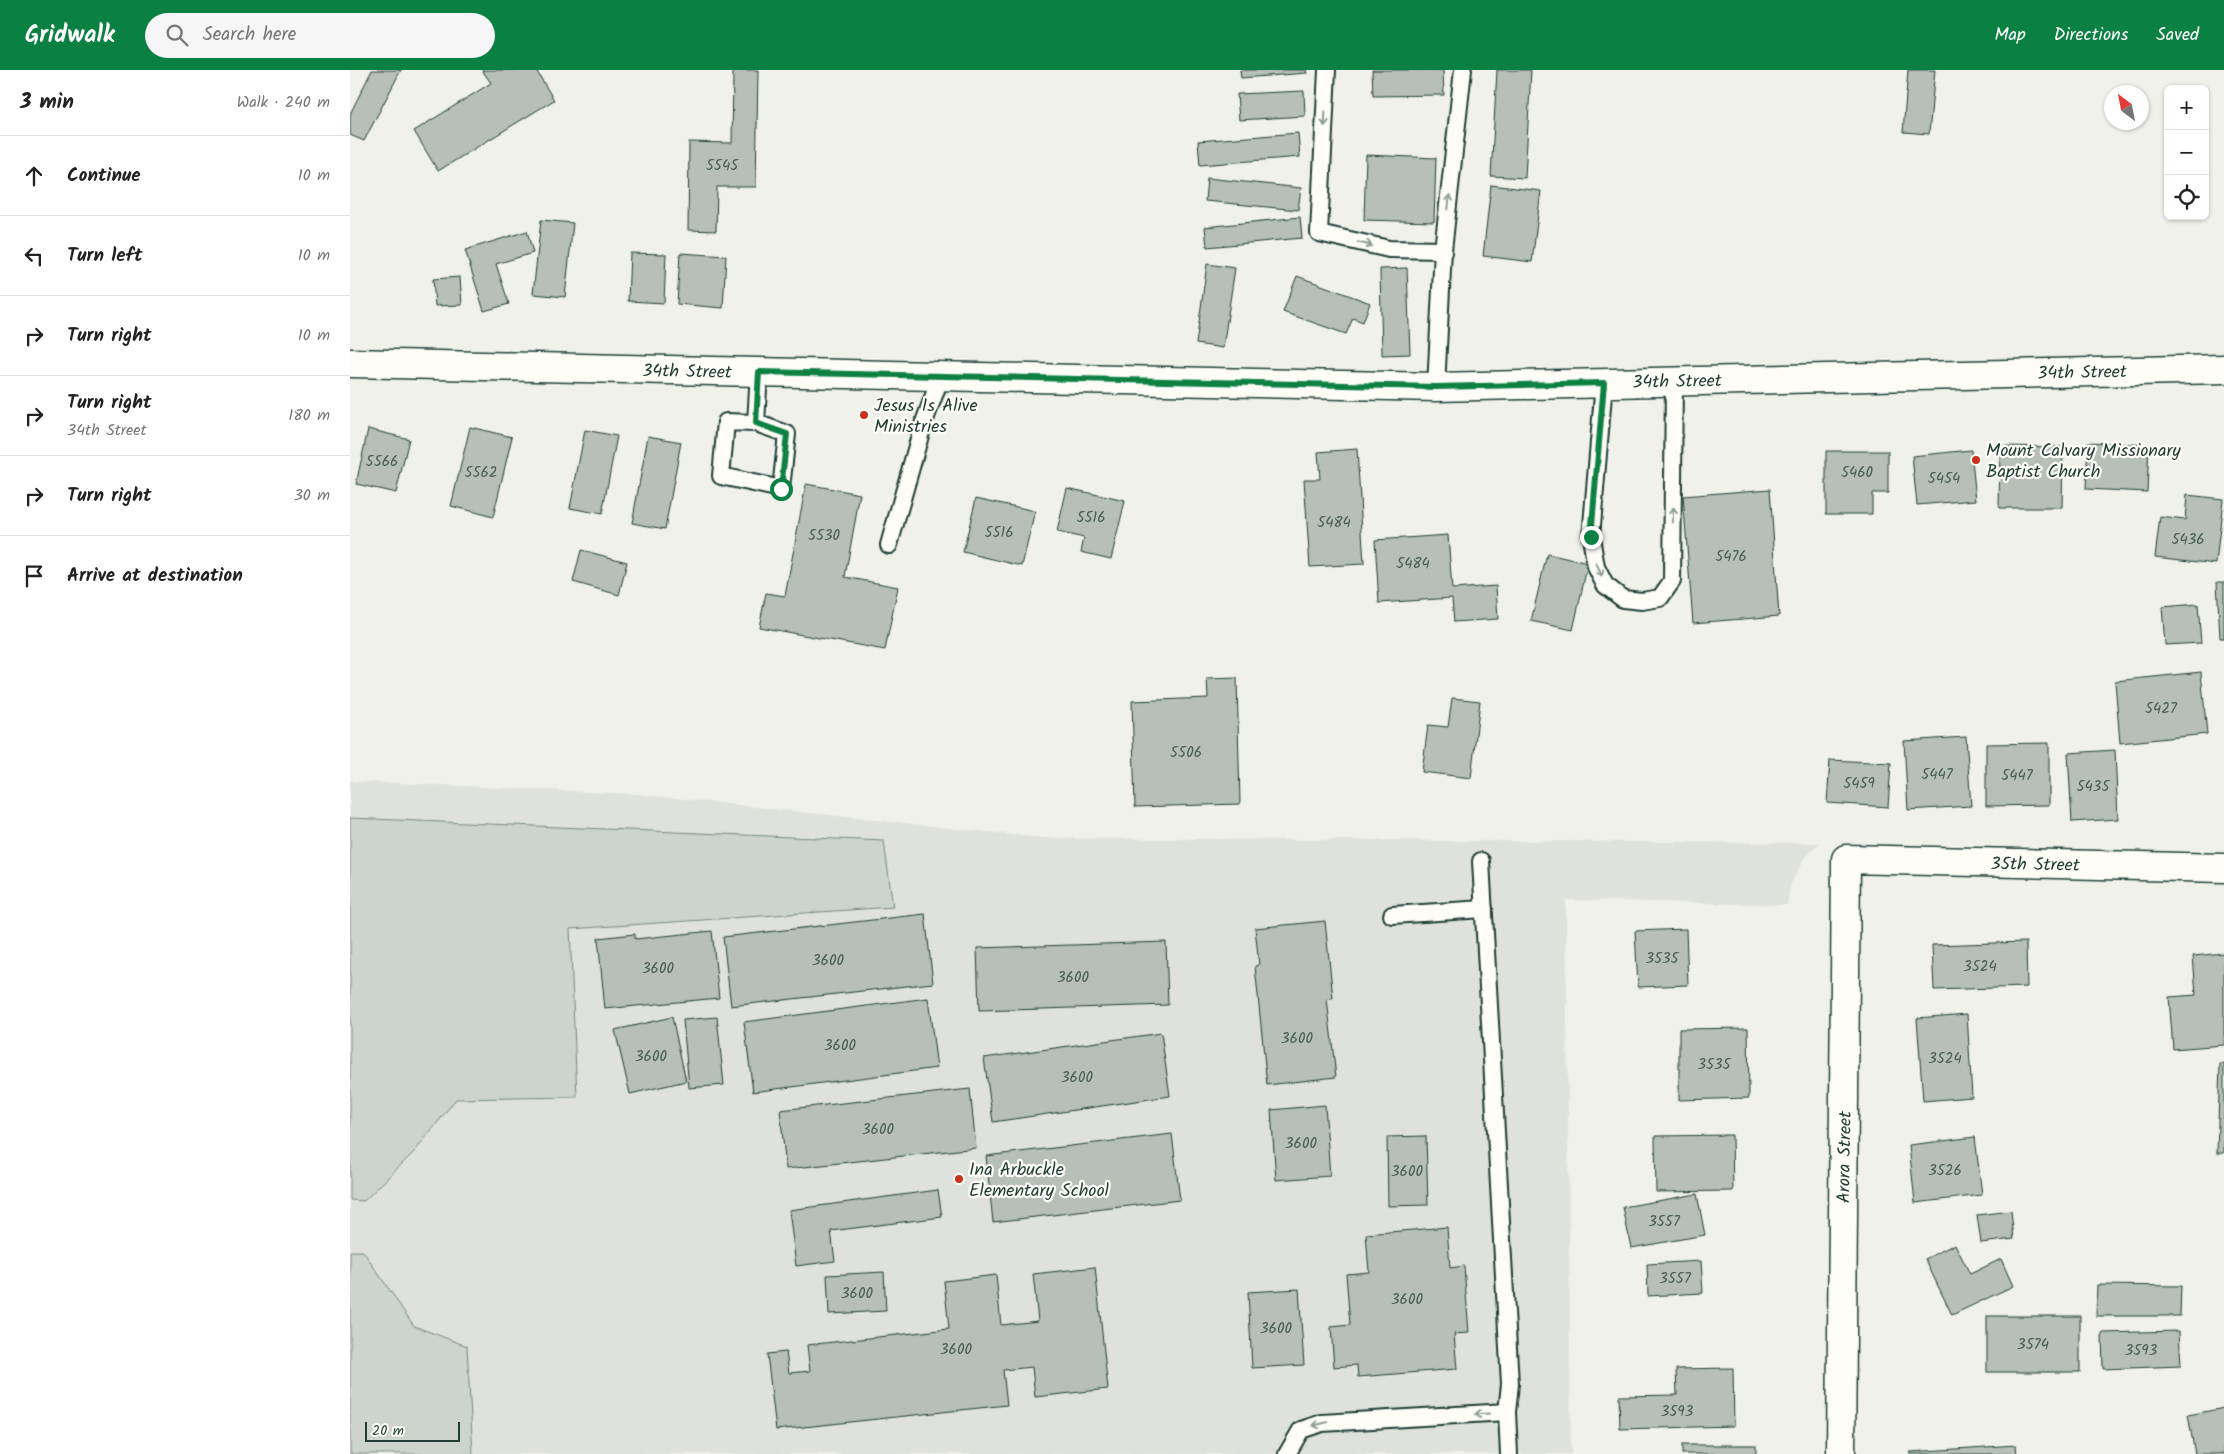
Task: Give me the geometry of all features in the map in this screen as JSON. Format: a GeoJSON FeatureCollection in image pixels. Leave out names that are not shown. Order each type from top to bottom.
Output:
{"type":"FeatureCollection","features":[{"type":"Feature","properties":{"kind":"street","name":"34th Street"},"geometry":{"type":"LineString","coordinates":[[350,363],[1436,387],[2224,369]]}},
{"type":"Feature","properties":{"kind":"street","name":"35th Street"},"geometry":{"type":"LineString","coordinates":[[1846,859],[2224,868]]}},
{"type":"Feature","properties":{"kind":"street","name":"Arora Street"},"geometry":{"type":"LineString","coordinates":[[1841,1454],[1846,859]]}},
{"type":"Feature","properties":{"kind":"lane"},"geometry":{"type":"LineString","coordinates":[[1327,70],[1319,233],[1389,249],[1444,250]]}},
{"type":"Feature","properties":{"kind":"lane"},"geometry":{"type":"LineString","coordinates":[[1436,387],[1444,250],[1463,70]]}},
{"type":"Feature","properties":{"kind":"lane"},"geometry":{"type":"LineString","coordinates":[[756,423],[759,372]]}},
{"type":"Feature","properties":{"kind":"lane"},"geometry":{"type":"LineString","coordinates":[[889,544],[923,426],[941,376]]}},
{"type":"Feature","properties":{"kind":"lane"},"geometry":{"type":"LineString","coordinates":[[1604,383],[1591,537],[1596,566],[1606,585],[1623,599],[1642,601],[1660,598],[1672,581],[1674,382]]}},
{"type":"Feature","properties":{"kind":"lane"},"geometry":{"type":"LineString","coordinates":[[726,422],[756,423],[787,434],[781,489],[721,476],[726,422]]}},
{"type":"Feature","properties":{"kind":"lane"},"geometry":{"type":"LineString","coordinates":[[1481,861],[1510,1384],[1507,1412],[1509,1454]]}},
{"type":"Feature","properties":{"kind":"lane"},"geometry":{"type":"LineString","coordinates":[[1392,915],[1484,910]]}},
{"type":"Feature","properties":{"kind":"lane"},"geometry":{"type":"LineString","coordinates":[[1287,1454],[1301,1430],[1322,1423],[1507,1412]]}},
{"type":"Feature","properties":{"kind":"shaded area","name":"Ina Arbuckle Elementary School"},"geometry":{"type":"Polygon","coordinates":[[[350,781],[637,794],[1042,838],[1820,843],[1804,859],[1791,884],[1787,905],[1566,900],[1571,1454],[350,1454],[350,781]]]}},
{"type":"Feature","properties":{"kind":"shaded area"},"geometry":{"type":"Polygon","coordinates":[[[350,818],[884,841],[893,907],[570,929],[577,1097],[456,1099],[416,1150],[364,1201],[350,1200],[350,818]]]}},
{"type":"Feature","properties":{"kind":"shaded area"},"geometry":{"type":"Polygon","coordinates":[[[350,1251],[363,1251],[414,1326],[467,1346],[473,1454],[350,1454],[350,1251]]]}},
{"type":"Feature","properties":{"kind":"building"},"geometry":{"type":"Polygon","coordinates":[[[372,70],[401,70],[364,141],[350,135],[350,114],[372,70]]]}},
{"type":"Feature","properties":{"kind":"building"},"geometry":{"type":"Polygon","coordinates":[[[482,70],[536,70],[554,100],[438,171],[414,131],[491,83],[482,70]]]}},
{"type":"Feature","properties":{"kind":"building"},"geometry":{"type":"Polygon","coordinates":[[[733,70],[758,70],[756,187],[717,187],[716,231],[688,230],[689,142],[732,143],[733,70]]]}},
{"type":"Feature","properties":{"kind":"building"},"geometry":{"type":"Polygon","coordinates":[[[1240,70],[1306,70],[1307,73],[1241,78],[1240,70]]]}},
{"type":"Feature","properties":{"kind":"building"},"geometry":{"type":"Polygon","coordinates":[[[1372,70],[1443,70],[1444,95],[1373,96],[1372,70]]]}},
{"type":"Feature","properties":{"kind":"building"},"geometry":{"type":"Polygon","coordinates":[[[1497,70],[1531,70],[1525,178],[1491,176],[1497,70]]]}},
{"type":"Feature","properties":{"kind":"building"},"geometry":{"type":"Polygon","coordinates":[[[1908,70],[1935,70],[1929,134],[1903,132],[1908,70]]]}},
{"type":"Feature","properties":{"kind":"building"},"geometry":{"type":"Polygon","coordinates":[[[1304,91],[1305,116],[1239,120],[1237,94],[1304,91]]]}},
{"type":"Feature","properties":{"kind":"building"},"geometry":{"type":"Polygon","coordinates":[[[1298,133],[1300,157],[1200,165],[1198,141],[1298,133]]]}},
{"type":"Feature","properties":{"kind":"building"},"geometry":{"type":"Polygon","coordinates":[[[1366,155],[1436,158],[1434,222],[1364,220],[1366,155]]]}},
{"type":"Feature","properties":{"kind":"building"},"geometry":{"type":"Polygon","coordinates":[[[1207,178],[1301,188],[1298,210],[1205,201],[1207,178]]]}},
{"type":"Feature","properties":{"kind":"building"},"geometry":{"type":"Polygon","coordinates":[[[1491,185],[1541,191],[1532,262],[1483,256],[1491,185]]]}},
{"type":"Feature","properties":{"kind":"building"},"geometry":{"type":"Polygon","coordinates":[[[1300,217],[1302,238],[1207,247],[1205,227],[1300,217]]]}},
{"type":"Feature","properties":{"kind":"building"},"geometry":{"type":"Polygon","coordinates":[[[541,220],[573,223],[565,297],[533,294],[541,220]]]}},
{"type":"Feature","properties":{"kind":"building"},"geometry":{"type":"Polygon","coordinates":[[[527,231],[533,253],[496,264],[509,304],[484,311],[465,250],[527,231]]]}},
{"type":"Feature","properties":{"kind":"building"},"geometry":{"type":"Polygon","coordinates":[[[630,253],[666,254],[664,303],[628,301],[630,253]]]}},
{"type":"Feature","properties":{"kind":"building"},"geometry":{"type":"Polygon","coordinates":[[[680,253],[726,256],[723,308],[677,304],[680,253]]]}},
{"type":"Feature","properties":{"kind":"building"},"geometry":{"type":"Polygon","coordinates":[[[1207,264],[1235,268],[1223,348],[1196,344],[1207,264]]]}},
{"type":"Feature","properties":{"kind":"building"},"geometry":{"type":"Polygon","coordinates":[[[1407,268],[1410,354],[1382,355],[1380,269],[1407,268]]]}},
{"type":"Feature","properties":{"kind":"building"},"geometry":{"type":"Polygon","coordinates":[[[1297,276],[1370,303],[1363,322],[1353,318],[1346,334],[1283,312],[1297,276]]]}},
{"type":"Feature","properties":{"kind":"building"},"geometry":{"type":"Polygon","coordinates":[[[460,277],[462,305],[435,306],[433,279],[460,277]]]}},
{"type":"Feature","properties":{"kind":"building"},"geometry":{"type":"Polygon","coordinates":[[[470,427],[512,437],[493,517],[451,506],[470,427]]]}},
{"type":"Feature","properties":{"kind":"building"},"geometry":{"type":"Polygon","coordinates":[[[368,429],[409,439],[396,493],[356,484],[368,429]]]}},
{"type":"Feature","properties":{"kind":"building"},"geometry":{"type":"Polygon","coordinates":[[[585,430],[617,436],[602,514],[570,508],[585,430]]]}},
{"type":"Feature","properties":{"kind":"building"},"geometry":{"type":"Polygon","coordinates":[[[648,436],[681,442],[665,529],[632,523],[648,436]]]}},
{"type":"Feature","properties":{"kind":"building"},"geometry":{"type":"Polygon","coordinates":[[[2088,442],[2149,445],[2147,492],[2086,489],[2088,442]]]}},
{"type":"Feature","properties":{"kind":"building"},"geometry":{"type":"Polygon","coordinates":[[[2000,446],[2063,447],[2062,508],[1999,508],[2000,446]]]}},
{"type":"Feature","properties":{"kind":"building"},"geometry":{"type":"Polygon","coordinates":[[[1357,449],[1364,564],[1310,567],[1304,479],[1320,479],[1318,452],[1357,449]]]}},
{"type":"Feature","properties":{"kind":"building"},"geometry":{"type":"Polygon","coordinates":[[[1971,450],[1976,500],[1917,505],[1912,456],[1971,450]]]}},
{"type":"Feature","properties":{"kind":"building"},"geometry":{"type":"Polygon","coordinates":[[[1826,451],[1888,451],[1888,493],[1872,493],[1872,514],[1826,514],[1826,451]]]}},
{"type":"Feature","properties":{"kind":"building"},"geometry":{"type":"Polygon","coordinates":[[[806,484],[860,494],[845,577],[898,587],[885,650],[759,627],[766,593],[785,596],[806,484]]]}},
{"type":"Feature","properties":{"kind":"building"},"geometry":{"type":"Polygon","coordinates":[[[1067,488],[1125,501],[1111,559],[1081,552],[1084,538],[1057,532],[1067,488]]]}},
{"type":"Feature","properties":{"kind":"building"},"geometry":{"type":"Polygon","coordinates":[[[1770,489],[1779,616],[1693,623],[1683,496],[1770,489]]]}},
{"type":"Feature","properties":{"kind":"building"},"geometry":{"type":"Polygon","coordinates":[[[2187,495],[2223,499],[2216,564],[2155,557],[2160,517],[2185,520],[2187,495]]]}},
{"type":"Feature","properties":{"kind":"building"},"geometry":{"type":"Polygon","coordinates":[[[976,498],[1035,511],[1022,566],[963,552],[976,498]]]}},
{"type":"Feature","properties":{"kind":"building"},"geometry":{"type":"Polygon","coordinates":[[[1448,535],[1452,589],[1496,586],[1498,619],[1454,622],[1452,598],[1379,603],[1375,540],[1448,535]]]}},
{"type":"Feature","properties":{"kind":"building"},"geometry":{"type":"Polygon","coordinates":[[[581,550],[627,562],[619,595],[573,582],[581,550]]]}},
{"type":"Feature","properties":{"kind":"building"},"geometry":{"type":"Polygon","coordinates":[[[1547,554],[1588,563],[1573,630],[1531,621],[1547,554]]]}},
{"type":"Feature","properties":{"kind":"building"},"geometry":{"type":"Polygon","coordinates":[[[2217,582],[2224,582],[2224,638],[2220,638],[2217,582]]]}},
{"type":"Feature","properties":{"kind":"building"},"geometry":{"type":"Polygon","coordinates":[[[2198,604],[2201,643],[2165,645],[2162,607],[2198,604]]]}},
{"type":"Feature","properties":{"kind":"building"},"geometry":{"type":"Polygon","coordinates":[[[2201,672],[2207,734],[2120,743],[2115,681],[2201,672]]]}},
{"type":"Feature","properties":{"kind":"building"},"geometry":{"type":"Polygon","coordinates":[[[1237,678],[1240,804],[1135,807],[1132,701],[1208,698],[1207,679],[1237,678]]]}},
{"type":"Feature","properties":{"kind":"building"},"geometry":{"type":"Polygon","coordinates":[[[1452,698],[1480,701],[1471,778],[1422,772],[1428,725],[1448,727],[1452,698]]]}},
{"type":"Feature","properties":{"kind":"building"},"geometry":{"type":"Polygon","coordinates":[[[1966,737],[1971,806],[1908,810],[1904,741],[1966,737]]]}},
{"type":"Feature","properties":{"kind":"building"},"geometry":{"type":"Polygon","coordinates":[[[2049,743],[2049,805],[1986,806],[1986,744],[2049,743]]]}},
{"type":"Feature","properties":{"kind":"building"},"geometry":{"type":"Polygon","coordinates":[[[2115,750],[2118,819],[2072,822],[2068,753],[2115,750]]]}},
{"type":"Feature","properties":{"kind":"building"},"geometry":{"type":"Polygon","coordinates":[[[1830,760],[1891,763],[1888,807],[1827,803],[1830,760]]]}},
{"type":"Feature","properties":{"kind":"building"},"geometry":{"type":"Polygon","coordinates":[[[925,914],[933,983],[731,1006],[723,937],[925,914]]]}},
{"type":"Feature","properties":{"kind":"building"},"geometry":{"type":"Polygon","coordinates":[[[1325,921],[1333,998],[1327,999],[1336,1077],[1267,1085],[1255,966],[1259,965],[1255,928],[1325,921]]]}},
{"type":"Feature","properties":{"kind":"building"},"geometry":{"type":"Polygon","coordinates":[[[1686,929],[1688,985],[1638,987],[1635,931],[1686,929]]]}},
{"type":"Feature","properties":{"kind":"building"},"geometry":{"type":"Polygon","coordinates":[[[712,931],[719,998],[605,1009],[598,938],[635,934],[635,939],[712,931]]]}},
{"type":"Feature","properties":{"kind":"building"},"geometry":{"type":"Polygon","coordinates":[[[1166,942],[1168,1005],[979,1011],[977,948],[1166,942]]]}},
{"type":"Feature","properties":{"kind":"building"},"geometry":{"type":"Polygon","coordinates":[[[2026,942],[2027,987],[1934,990],[1932,945],[2026,942]]]}},
{"type":"Feature","properties":{"kind":"building"},"geometry":{"type":"Polygon","coordinates":[[[2224,953],[2224,1045],[2173,1049],[2169,997],[2196,995],[2193,956],[2224,953]]]}},
{"type":"Feature","properties":{"kind":"building"},"geometry":{"type":"Polygon","coordinates":[[[928,998],[937,1068],[753,1092],[744,1022],[928,998]]]}},
{"type":"Feature","properties":{"kind":"building"},"geometry":{"type":"Polygon","coordinates":[[[1967,1014],[1972,1097],[1923,1101],[1917,1018],[1967,1014]]]}},
{"type":"Feature","properties":{"kind":"building"},"geometry":{"type":"Polygon","coordinates":[[[672,1017],[686,1081],[630,1094],[615,1030],[672,1017]]]}},
{"type":"Feature","properties":{"kind":"building"},"geometry":{"type":"Polygon","coordinates":[[[717,1017],[724,1085],[689,1088],[683,1020],[717,1017]]]}},
{"type":"Feature","properties":{"kind":"building"},"geometry":{"type":"Polygon","coordinates":[[[1748,1028],[1749,1098],[1679,1100],[1679,1029],[1748,1028]]]}},
{"type":"Feature","properties":{"kind":"building","name":"Ina Arbuckle Elementary School"},"geometry":{"type":"Polygon","coordinates":[[[1161,1033],[1170,1096],[993,1122],[984,1058],[1161,1033]]]}},
{"type":"Feature","properties":{"kind":"building"},"geometry":{"type":"Polygon","coordinates":[[[2220,1064],[2224,1064],[2224,1153],[2217,1153],[2220,1064]]]}},
{"type":"Feature","properties":{"kind":"building","name":"Ina Arbuckle Elementary School"},"geometry":{"type":"Polygon","coordinates":[[[970,1089],[976,1148],[786,1169],[780,1110],[970,1089]]]}},
{"type":"Feature","properties":{"kind":"building"},"geometry":{"type":"Polygon","coordinates":[[[1325,1105],[1330,1176],[1276,1180],[1271,1110],[1325,1105]]]}},
{"type":"Feature","properties":{"kind":"building","name":"Ina Arbuckle Elementary School"},"geometry":{"type":"Polygon","coordinates":[[[1172,1134],[1180,1200],[993,1222],[986,1156],[1172,1134]]]}},
{"type":"Feature","properties":{"kind":"building"},"geometry":{"type":"Polygon","coordinates":[[[1732,1135],[1733,1191],[1656,1192],[1655,1136],[1732,1135]]]}},
{"type":"Feature","properties":{"kind":"building"},"geometry":{"type":"Polygon","coordinates":[[[1426,1136],[1428,1205],[1388,1206],[1387,1137],[1426,1136]]]}},
{"type":"Feature","properties":{"kind":"building"},"geometry":{"type":"Polygon","coordinates":[[[1975,1137],[1982,1195],[1915,1203],[1909,1145],[1975,1137]]]}},
{"type":"Feature","properties":{"kind":"building","name":"Ina Arbuckle Elementary School"},"geometry":{"type":"Polygon","coordinates":[[[938,1190],[942,1217],[831,1231],[835,1261],[796,1266],[789,1210],[938,1190]]]}},
{"type":"Feature","properties":{"kind":"building"},"geometry":{"type":"Polygon","coordinates":[[[1697,1194],[1705,1235],[1631,1248],[1623,1207],[1697,1194]]]}},
{"type":"Feature","properties":{"kind":"building"},"geometry":{"type":"Polygon","coordinates":[[[2011,1211],[2014,1239],[1981,1243],[1977,1215],[2011,1211]]]}},
{"type":"Feature","properties":{"kind":"building"},"geometry":{"type":"Polygon","coordinates":[[[1447,1227],[1450,1268],[1464,1266],[1469,1333],[1454,1334],[1457,1369],[1358,1377],[1357,1365],[1334,1367],[1331,1327],[1350,1325],[1346,1274],[1369,1272],[1366,1234],[1447,1227]]]}},
{"type":"Feature","properties":{"kind":"building"},"geometry":{"type":"Polygon","coordinates":[[[1955,1244],[1970,1274],[2001,1259],[2013,1286],[1952,1315],[1925,1259],[1955,1244]]]}},
{"type":"Feature","properties":{"kind":"building"},"geometry":{"type":"Polygon","coordinates":[[[1701,1261],[1703,1293],[1648,1296],[1647,1264],[1701,1261]]]}},
{"type":"Feature","properties":{"kind":"building"},"geometry":{"type":"Polygon","coordinates":[[[1095,1267],[1108,1389],[1035,1397],[1032,1367],[1003,1370],[1007,1405],[776,1430],[767,1354],[786,1352],[789,1373],[810,1371],[807,1345],[949,1329],[944,1281],[996,1275],[1001,1325],[1038,1321],[1033,1274],[1095,1267]]]}},
{"type":"Feature","properties":{"kind":"building"},"geometry":{"type":"Polygon","coordinates":[[[884,1272],[886,1311],[829,1314],[827,1275],[884,1272]]]}},
{"type":"Feature","properties":{"kind":"building"},"geometry":{"type":"Polygon","coordinates":[[[2097,1285],[2181,1286],[2180,1316],[2096,1316],[2097,1285]]]}},
{"type":"Feature","properties":{"kind":"building"},"geometry":{"type":"Polygon","coordinates":[[[1299,1289],[1304,1365],[1252,1368],[1248,1292],[1299,1289]]]}},
{"type":"Feature","properties":{"kind":"building"},"geometry":{"type":"Polygon","coordinates":[[[1987,1316],[2080,1316],[2080,1372],[1987,1372],[1987,1316]]]}},
{"type":"Feature","properties":{"kind":"building"},"geometry":{"type":"Polygon","coordinates":[[[2179,1331],[2181,1366],[2103,1369],[2102,1333],[2179,1331]]]}},
{"type":"Feature","properties":{"kind":"building"},"geometry":{"type":"Polygon","coordinates":[[[1733,1368],[1734,1426],[1620,1429],[1619,1396],[1677,1395],[1676,1369],[1733,1368]]]}},
{"type":"Feature","properties":{"kind":"building"},"geometry":{"type":"Polygon","coordinates":[[[2224,1408],[2224,1454],[2195,1454],[2188,1415],[2224,1408]]]}},
{"type":"Feature","properties":{"kind":"building"},"geometry":{"type":"Polygon","coordinates":[[[1682,1445],[1756,1445],[1756,1454],[1682,1454],[1682,1445]]]}},
{"type":"Feature","properties":{"kind":"building"},"geometry":{"type":"Polygon","coordinates":[[[2016,1445],[2017,1454],[1910,1454],[1910,1452],[2016,1445]]]}},
{"type":"Feature","properties":{"kind":"place","name":"Jesus Is Alive Ministries"},"geometry":{"type":"Point","coordinates":[864,415]}},
{"type":"Feature","properties":{"kind":"place","name":"Mount Calvary Missionary Baptist Church"},"geometry":{"type":"Point","coordinates":[1976,460]}},
{"type":"Feature","properties":{"kind":"place","name":"Ina Arbuckle Elementary School"},"geometry":{"type":"Point","coordinates":[959,1179]}},
{"type":"Feature","properties":{"kind":"route"},"geometry":{"type":"LineString","coordinates":[[781,489],[787,434],[756,423],[759,372],[1436,387],[1604,383],[1591,537]]}}]}
